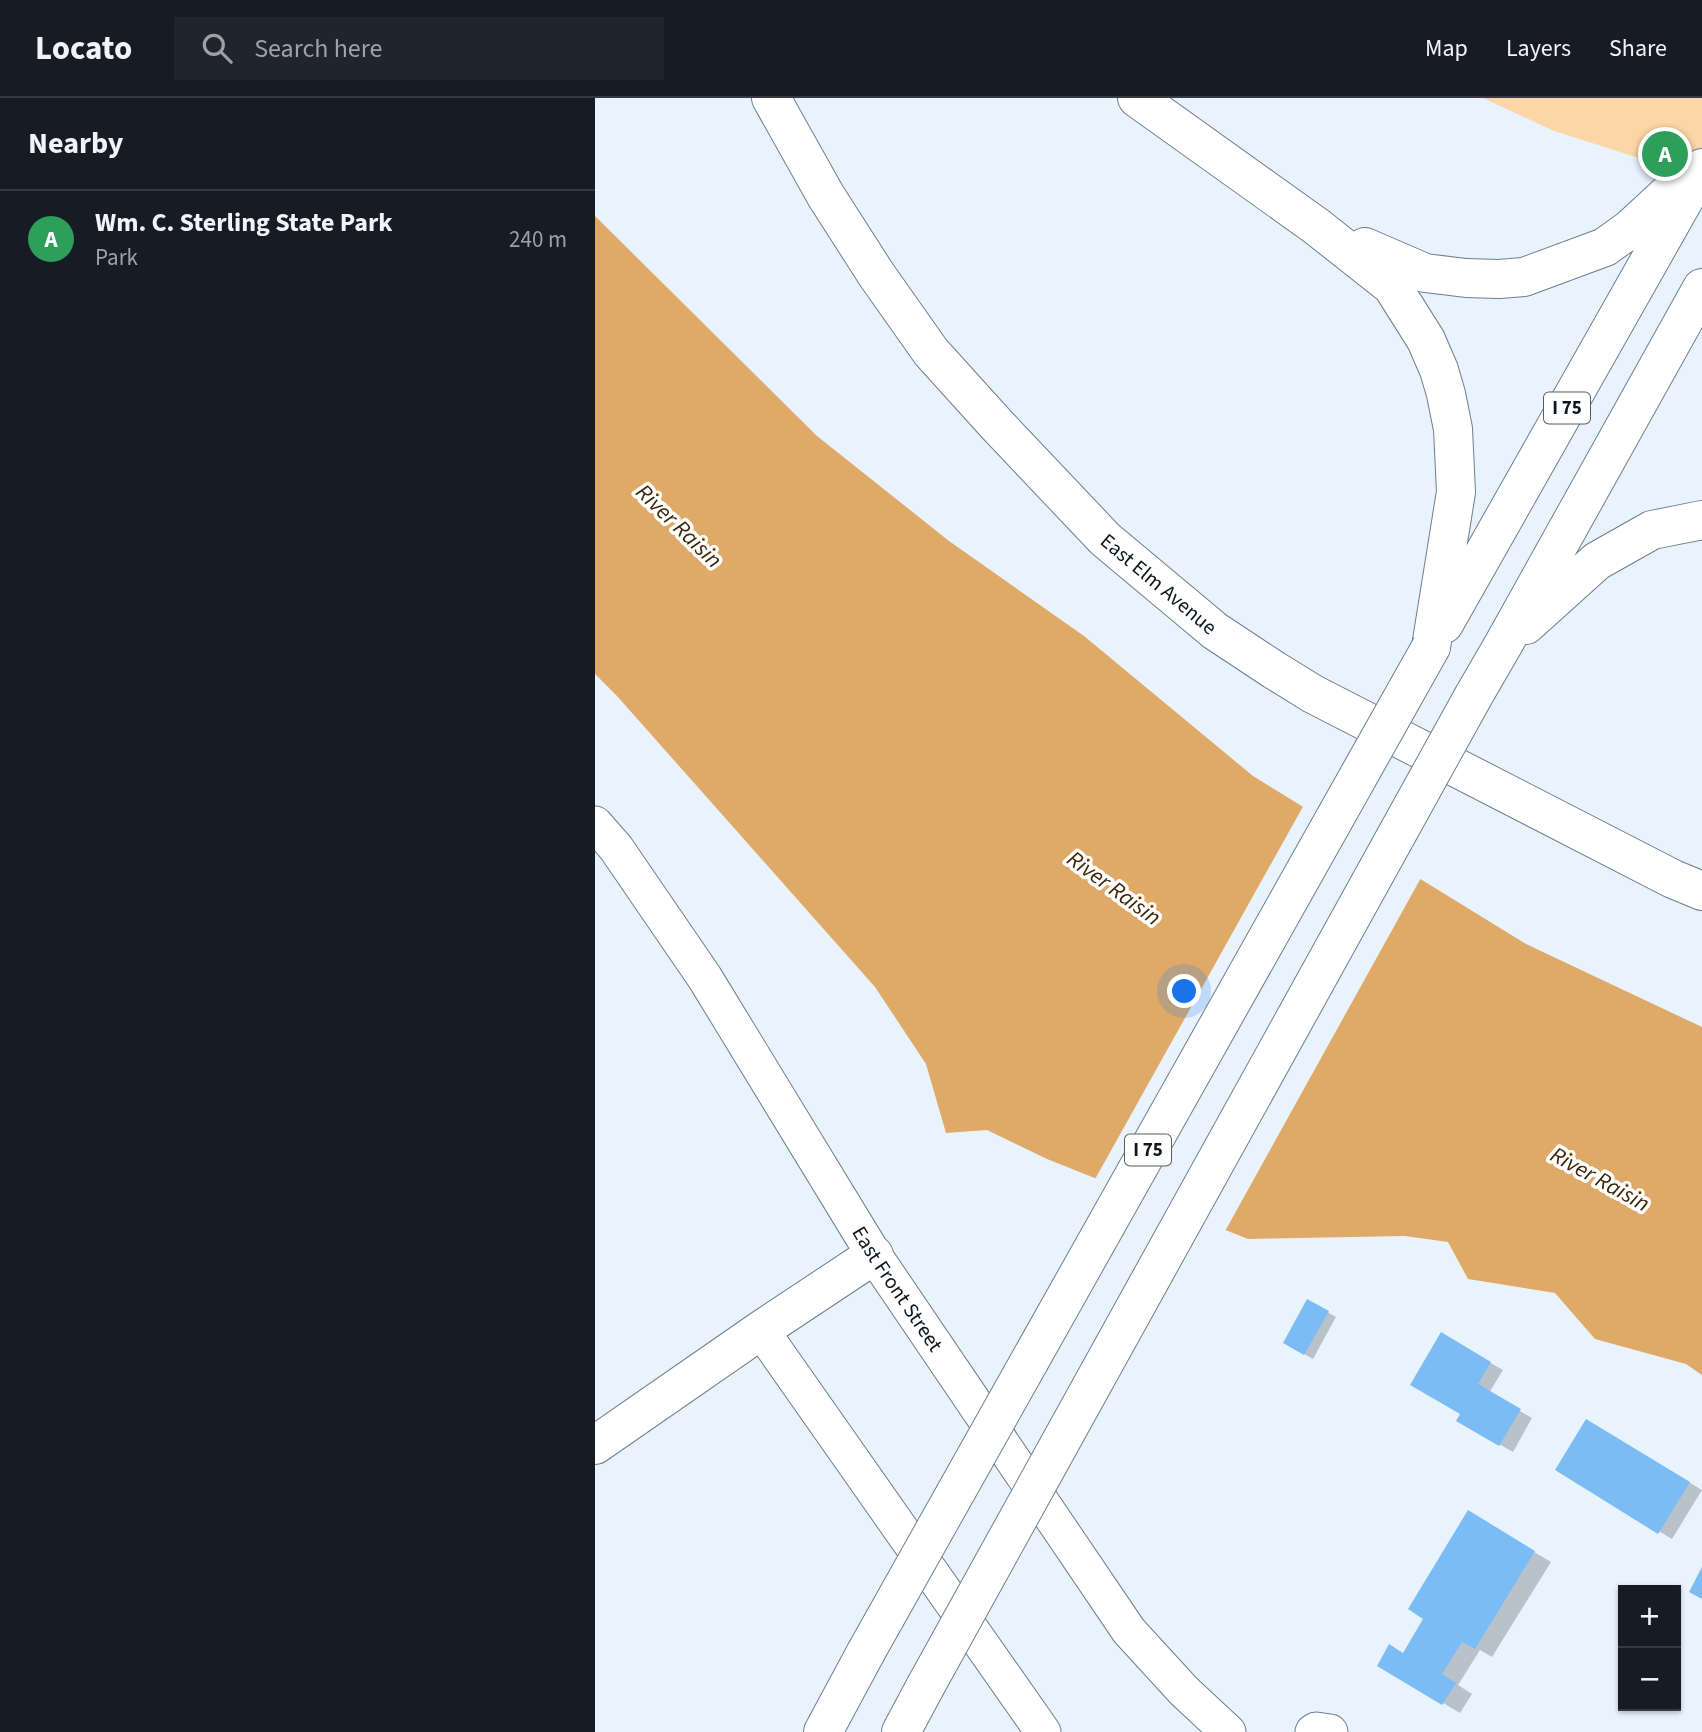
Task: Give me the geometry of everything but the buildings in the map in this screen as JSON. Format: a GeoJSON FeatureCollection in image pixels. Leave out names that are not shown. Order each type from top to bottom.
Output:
{"type":"FeatureCollection","features":[{"type":"Feature","properties":{"kind":"main road","name":"East Elm Avenue"},"geometry":{"type":"LineString","coordinates":[[771,98],[826,196],[931,352],[1105,539],[1215,631],[1313,694],[1702,891]]}},
{"type":"Feature","properties":{"kind":"main road"},"geometry":{"type":"LineString","coordinates":[[1137,98],[1316,226],[1392,286],[1426,340],[1439,370],[1453,429],[1456,492],[1431,647]]}},
{"type":"Feature","properties":{"kind":"main road"},"geometry":{"type":"LineString","coordinates":[[1316,226],[1425,273],[1467,278],[1524,277],[1605,247],[1630,229],[1664,196],[1702,166]]}},
{"type":"Feature","properties":{"kind":"main road","name":"I 75"},"geometry":{"type":"LineString","coordinates":[[823,1732],[1702,166]]}},
{"type":"Feature","properties":{"kind":"main road"},"geometry":{"type":"LineString","coordinates":[[901,1732],[1702,288]]}},
{"type":"Feature","properties":{"kind":"main road"},"geometry":{"type":"LineString","coordinates":[[1503,645],[1597,561],[1652,530],[1702,520]]}},
{"type":"Feature","properties":{"kind":"main road"},"geometry":{"type":"LineString","coordinates":[[595,1446],[874,1255]]}},
{"type":"Feature","properties":{"kind":"street","name":"East Front Street"},"geometry":{"type":"LineString","coordinates":[[595,824],[615,848],[705,978],[874,1255],[1129,1631],[1228,1732]]}},
{"type":"Feature","properties":{"kind":"street"},"geometry":{"type":"LineString","coordinates":[[761,1330],[1043,1732]]}},
{"type":"Feature","properties":{"kind":"street"},"geometry":{"type":"LineString","coordinates":[[1313,1732],[1330,1732]]}},
{"type":"Feature","properties":{"kind":"shaded area"},"geometry":{"type":"Polygon","coordinates":[[[1483,98],[1702,98],[1702,178],[1554,131],[1483,98]]]}},
{"type":"Feature","properties":{"kind":"water","name":"River Raisin"},"geometry":{"type":"Polygon","coordinates":[[[595,216],[817,436],[949,541],[1084,636],[1253,776],[1526,944],[1702,1027],[1702,1375],[1686,1364],[1595,1339],[1555,1293],[1468,1279],[1448,1242],[1405,1236],[1248,1239],[1047,1159],[987,1130],[946,1133],[926,1064],[875,987],[595,674],[595,216]]]}},
{"type":"Feature","properties":{"kind":"pier"},"geometry":{"type":"Polygon","coordinates":[[[1305,803],[1422,876],[1224,1233],[1094,1181],[1305,803]]]}},
{"type":"Feature","properties":{"kind":"place","name":"Wm. C. Sterling State Park"},"geometry":{"type":"Point","coordinates":[1665,154]}}]}
